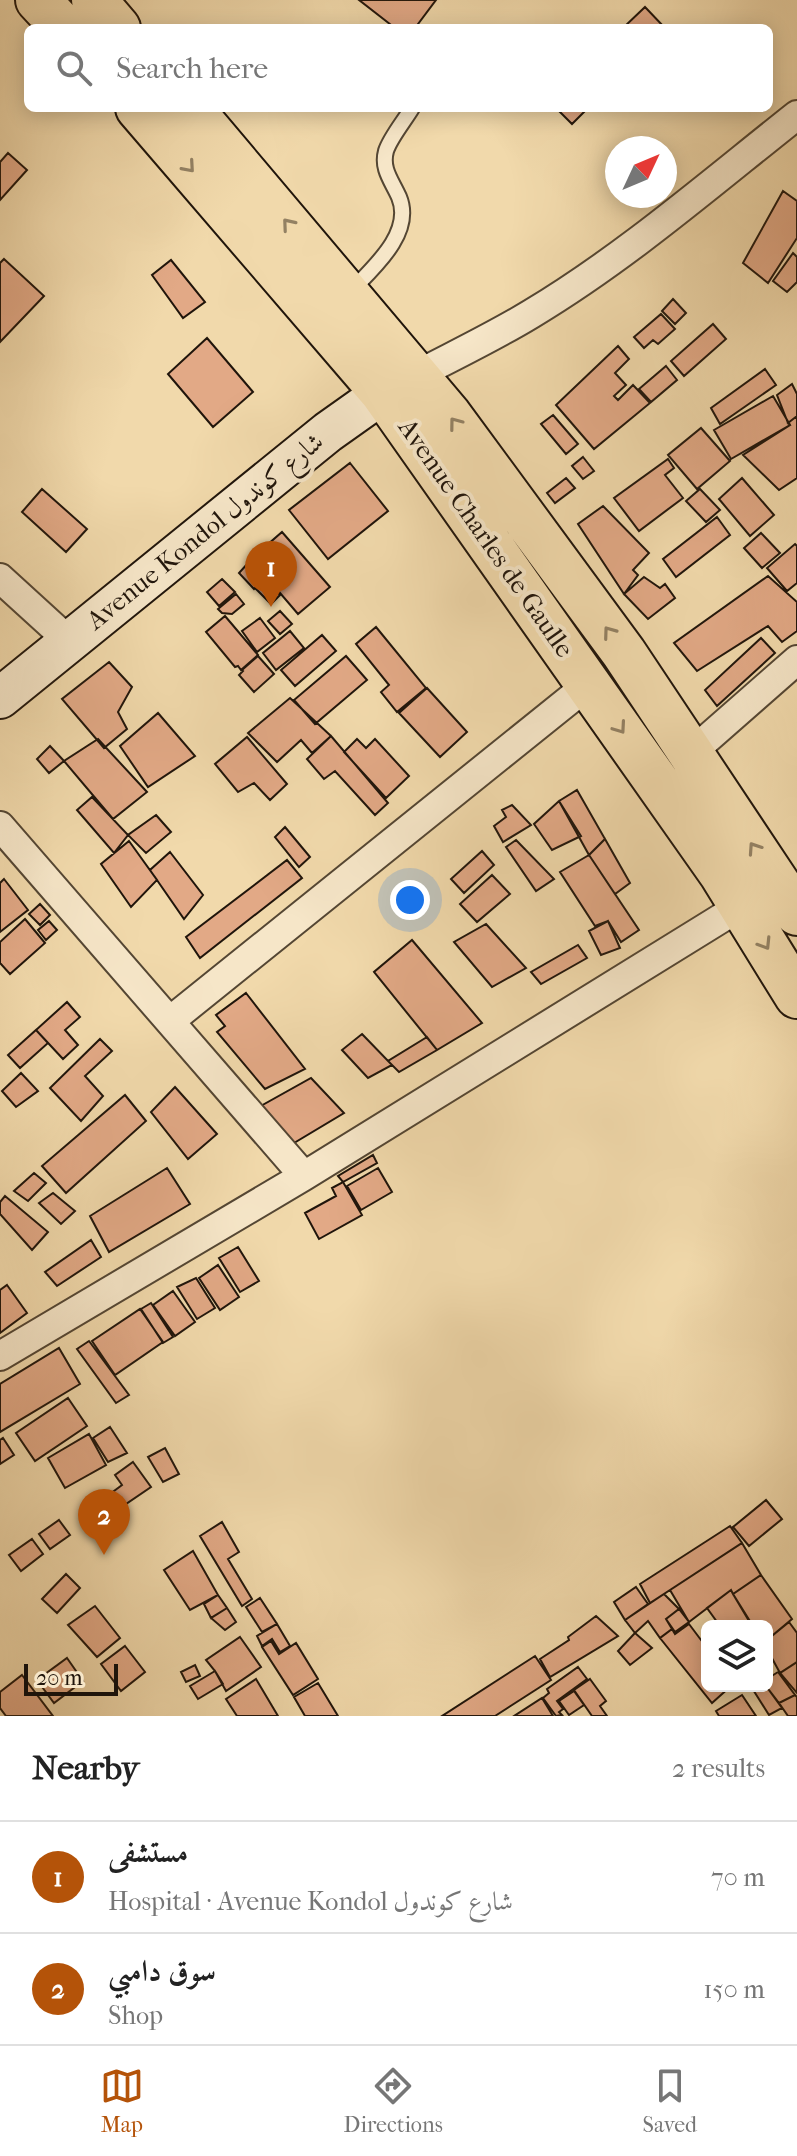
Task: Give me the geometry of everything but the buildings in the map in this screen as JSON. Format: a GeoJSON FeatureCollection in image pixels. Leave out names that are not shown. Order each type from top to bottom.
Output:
{"type":"FeatureCollection","features":[{"type":"Feature","properties":{"kind":"main road"},"geometry":{"type":"LineString","coordinates":[[38,0],[60,24]]}},
{"type":"Feature","properties":{"kind":"main road"},"geometry":{"type":"LineString","coordinates":[[94,0],[115,24]]}},
{"type":"Feature","properties":{"kind":"main road","name":"Avenue Charles de Gaulle"},"geometry":{"type":"LineString","coordinates":[[142,112],[400,384],[491,470],[624,653],[797,913]]}},
{"type":"Feature","properties":{"kind":"main road","name":"Avenue Charles de Gaulle"},"geometry":{"type":"LineString","coordinates":[[193,112],[348,295],[400,384],[589,684],[721,873],[797,996]]}},
{"type":"Feature","properties":{"kind":"street"},"geometry":{"type":"LineString","coordinates":[[400,384],[531,315],[641,238],[797,115]]}},
{"type":"Feature","properties":{"kind":"street","name":"Avenue Kondol شارع كوندول"},"geometry":{"type":"LineString","coordinates":[[0,698],[328,432],[400,384]]}},
{"type":"Feature","properties":{"kind":"street"},"geometry":{"type":"LineString","coordinates":[[0,578],[69,641]]}},
{"type":"Feature","properties":{"kind":"street"},"geometry":{"type":"LineString","coordinates":[[691,753],[797,660]]}},
{"type":"Feature","properties":{"kind":"street"},"geometry":{"type":"LineString","coordinates":[[170,1021],[589,684]]}},
{"type":"Feature","properties":{"kind":"street"},"geometry":{"type":"LineString","coordinates":[[0,826],[304,1176]]}},
{"type":"Feature","properties":{"kind":"street"},"geometry":{"type":"LineString","coordinates":[[0,1356],[304,1176],[741,906]]}},
{"type":"Feature","properties":{"kind":"lane"},"geometry":{"type":"LineString","coordinates":[[348,295],[383,258],[395,240],[401,218],[401,201],[385,170],[386,150],[410,112]]}},
{"type":"Feature","properties":{"kind":"place","name":"مستشفى"},"geometry":{"type":"Point","coordinates":[271,607]}},
{"type":"Feature","properties":{"kind":"place","name":"سوق دامبي"},"geometry":{"type":"Point","coordinates":[104,1555]}}]}
